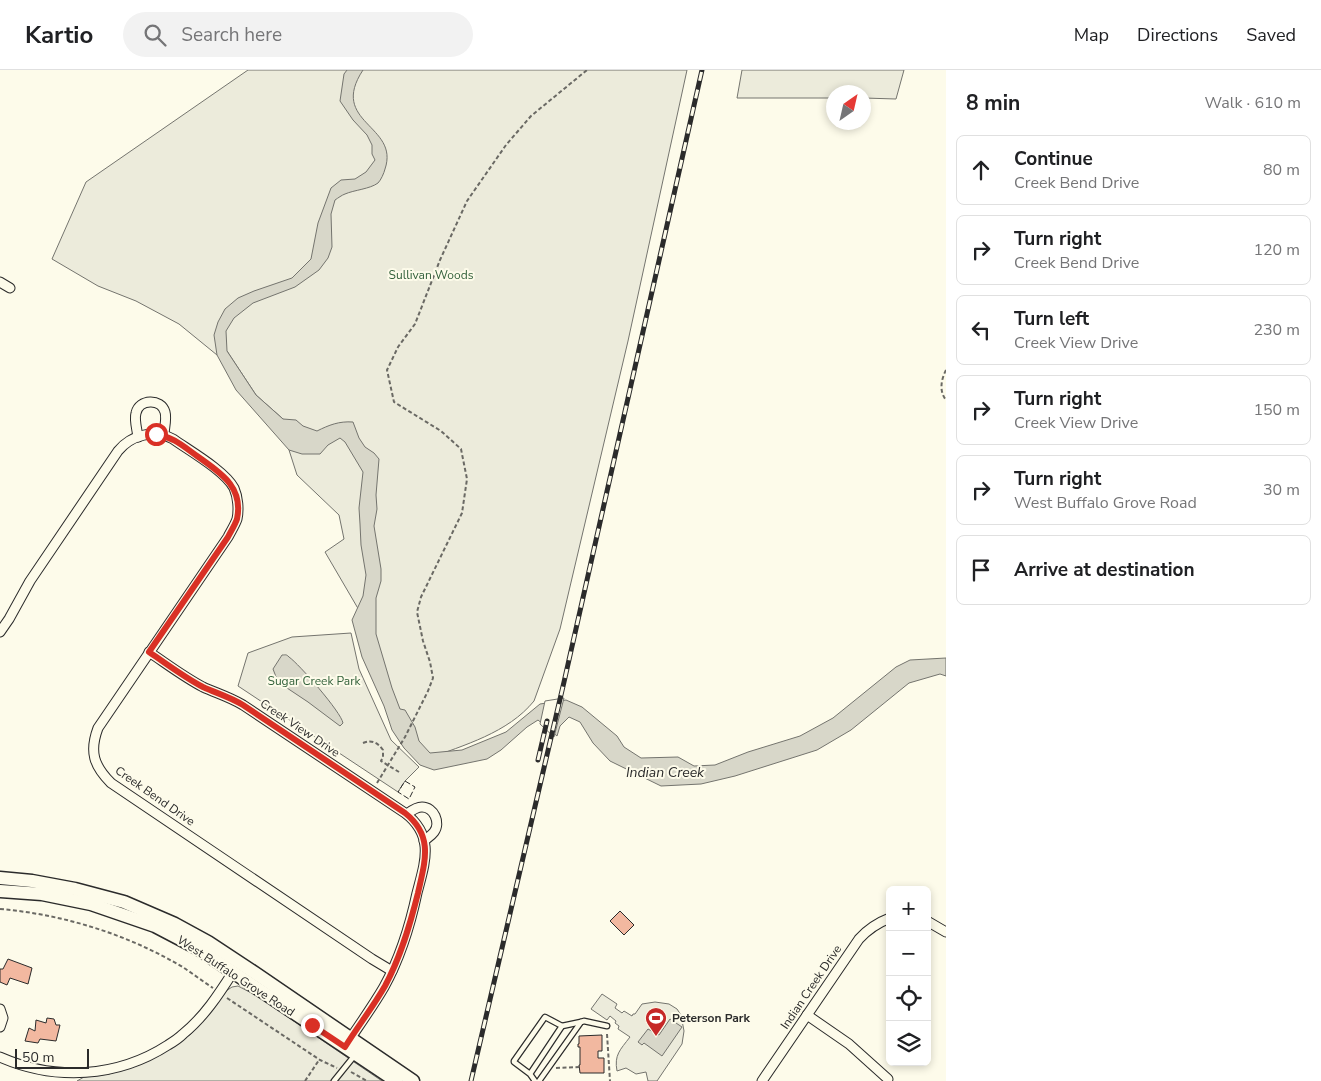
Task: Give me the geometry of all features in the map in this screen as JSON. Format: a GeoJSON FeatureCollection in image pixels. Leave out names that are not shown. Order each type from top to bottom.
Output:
{"type":"FeatureCollection","features":[{"type":"Feature","properties":{"kind":"main road"},"geometry":{"type":"LineString","coordinates":[[0,878],[75,888],[123,908]]}},
{"type":"Feature","properties":{"kind":"main road"},"geometry":{"type":"LineString","coordinates":[[0,891],[42,894],[91,904],[123,908]]}},
{"type":"Feature","properties":{"kind":"main road","name":"West Buffalo Grove Road"},"geometry":{"type":"LineString","coordinates":[[123,908],[197,948],[350,1046],[413,1081]]}},
{"type":"Feature","properties":{"kind":"main road","name":"West Buffalo Grove Road"},"geometry":{"type":"LineString","coordinates":[[123,908],[175,924],[208,942],[396,1081]]}},
{"type":"Feature","properties":{"kind":"street"},"geometry":{"type":"LineString","coordinates":[[0,282],[10,288]]}},
{"type":"Feature","properties":{"kind":"street"},"geometry":{"type":"LineString","coordinates":[[0,632],[30,581],[118,451],[138,436],[135,419],[137,410],[143,403],[159,404],[163,407],[165,412],[164,436]]}},
{"type":"Feature","properties":{"kind":"street","name":"Creek Bend Drive"},"geometry":{"type":"LineString","coordinates":[[138,436],[151,434],[172,438],[224,476],[233,487],[238,509],[236,520],[228,537],[98,728],[94,745],[94,757],[101,772],[111,783],[392,971]]}},
{"type":"Feature","properties":{"kind":"street","name":"Creek View Drive"},"geometry":{"type":"LineString","coordinates":[[149,652],[190,680],[232,698],[243,705],[407,814],[419,828],[426,847],[425,862],[405,942],[392,971],[350,1046]]}},
{"type":"Feature","properties":{"kind":"street"},"geometry":{"type":"LineString","coordinates":[[407,814],[422,807],[429,809],[433,813],[437,822],[436,827],[434,832],[424,841]]}},
{"type":"Feature","properties":{"kind":"street","name":"Indian Creek Drive"},"geometry":{"type":"LineString","coordinates":[[762,1081],[859,938],[866,930],[886,919]]}},
{"type":"Feature","properties":{"kind":"street"},"geometry":{"type":"LineString","coordinates":[[931,923],[946,932]]}},
{"type":"Feature","properties":{"kind":"street"},"geometry":{"type":"LineString","coordinates":[[0,1058],[70,1078],[106,1071],[141,1060],[183,1035],[208,1009],[233,972]]}},
{"type":"Feature","properties":{"kind":"street"},"geometry":{"type":"LineString","coordinates":[[0,1009],[3,1018],[0,1027]]}},
{"type":"Feature","properties":{"kind":"street"},"geometry":{"type":"LineString","coordinates":[[807,1015],[849,1044],[888,1079]]}},
{"type":"Feature","properties":{"kind":"lane"},"geometry":{"type":"LineString","coordinates":[[535,1081],[530,1074],[514,1062],[544,1018],[547,1017],[562,1026],[584,1022],[607,1026]]}},
{"type":"Feature","properties":{"kind":"lane"},"geometry":{"type":"LineString","coordinates":[[539,1081],[580,1022]]}},
{"type":"Feature","properties":{"kind":"lane"},"geometry":{"type":"LineString","coordinates":[[530,1074],[562,1026]]}},
{"type":"Feature","properties":{"kind":"lane"},"geometry":{"type":"LineString","coordinates":[[334,1081],[343,1070],[350,1046]]}},
{"type":"Feature","properties":{"kind":"path"},"geometry":{"type":"LineString","coordinates":[[380,779],[395,755],[433,678],[417,612],[421,597],[462,513],[468,479],[460,449],[441,431],[394,402],[387,370],[398,347],[415,324],[466,201],[506,145],[531,116],[587,70]]}},
{"type":"Feature","properties":{"kind":"path"},"geometry":{"type":"LineString","coordinates":[[946,370],[940,387],[946,400]]}},
{"type":"Feature","properties":{"kind":"path"},"geometry":{"type":"LineString","coordinates":[[363,743],[376,742],[383,750],[381,761],[399,772]]}},
{"type":"Feature","properties":{"kind":"path"},"geometry":{"type":"LineString","coordinates":[[0,909],[51,916],[107,933],[173,961],[208,985]]}},
{"type":"Feature","properties":{"kind":"path"},"geometry":{"type":"LineString","coordinates":[[229,999],[320,1060],[352,1072],[367,1081]]}},
{"type":"Feature","properties":{"kind":"path"},"geometry":{"type":"LineString","coordinates":[[607,1026],[610,1081]]}},
{"type":"Feature","properties":{"kind":"path"},"geometry":{"type":"LineString","coordinates":[[305,1081],[320,1060]]}},
{"type":"Feature","properties":{"kind":"path"},"geometry":{"type":"LineString","coordinates":[[550,1065],[556,1068],[579,1067]]}},
{"type":"Feature","properties":{"kind":"green space","name":"Sullivan Woods"},"geometry":{"type":"Polygon","coordinates":[[[248,70],[687,70],[628,341],[560,629],[534,701],[512,722],[498,730],[485,737],[427,759],[411,749],[370,629],[325,552],[344,539],[339,515],[297,475],[289,450],[300,434],[256,395],[227,351],[217,355],[179,324],[136,301],[98,286],[52,259],[86,182],[248,70]]]}},
{"type":"Feature","properties":{"kind":"green space"},"geometry":{"type":"Polygon","coordinates":[[[742,70],[904,70],[896,99],[871,98],[871,85],[826,85],[826,98],[737,98],[742,70]]]}},
{"type":"Feature","properties":{"kind":"green space","name":"Sugar Creek Park"},"geometry":{"type":"Polygon","coordinates":[[[351,633],[359,669],[391,740],[419,767],[405,781],[398,792],[238,686],[248,653],[292,637],[351,633]]]}},
{"type":"Feature","properties":{"kind":"green space"},"geometry":{"type":"Polygon","coordinates":[[[238,986],[257,996],[382,1081],[77,1081],[84,1077],[109,1074],[143,1063],[163,1052],[191,1034],[226,991],[238,986]]]}},
{"type":"Feature","properties":{"kind":"green space","name":"Peterson Park"},"geometry":{"type":"Polygon","coordinates":[[[602,994],[617,1004],[615,1008],[622,1013],[624,1011],[632,1016],[642,1004],[655,1002],[669,1004],[677,1009],[681,1015],[684,1031],[682,1044],[657,1081],[648,1081],[646,1072],[636,1074],[626,1068],[617,1071],[617,1057],[630,1037],[618,1029],[619,1026],[615,1023],[616,1021],[610,1016],[607,1020],[591,1009],[602,994]]]}},
{"type":"Feature","properties":{"kind":"water","name":"Indian Creek"},"geometry":{"type":"Polygon","coordinates":[[[347,70],[363,70],[355,88],[354,102],[366,123],[383,142],[387,154],[383,174],[375,185],[345,194],[335,200],[331,214],[332,247],[328,258],[319,270],[295,287],[253,303],[234,318],[226,331],[227,351],[256,395],[283,419],[296,420],[303,426],[317,431],[334,424],[353,422],[359,438],[365,447],[379,459],[376,495],[377,509],[374,526],[381,569],[381,581],[376,598],[376,634],[400,709],[405,710],[415,727],[419,741],[430,753],[462,750],[506,732],[540,704],[566,700],[582,707],[617,736],[624,747],[641,758],[678,757],[694,766],[715,765],[748,752],[800,736],[833,718],[896,667],[910,660],[946,658],[946,676],[940,674],[909,683],[851,730],[817,750],[735,776],[701,784],[661,786],[610,761],[593,743],[580,722],[569,717],[560,726],[557,736],[538,720],[487,759],[434,770],[420,765],[404,748],[392,730],[384,706],[362,657],[352,620],[363,596],[366,575],[361,545],[359,508],[363,472],[345,442],[340,438],[328,445],[320,454],[302,454],[289,450],[236,390],[217,355],[214,335],[225,309],[238,298],[292,278],[311,259],[318,223],[331,188],[341,180],[355,179],[366,172],[375,160],[372,154],[372,145],[367,135],[353,120],[340,101],[344,74],[347,70]]]}},
{"type":"Feature","properties":{"kind":"water"},"geometry":{"type":"Polygon","coordinates":[[[282,655],[287,655],[294,661],[319,688],[341,717],[343,723],[340,726],[278,682],[273,669],[282,655]]]}},
{"type":"Feature","properties":{"kind":"water"},"geometry":{"type":"Polygon","coordinates":[[[670,1019],[682,1027],[662,1056],[644,1043],[642,1045],[638,1042],[648,1029],[659,1035],[670,1019]]]}},
{"type":"Feature","properties":{"kind":"pier"},"geometry":{"type":"Polygon","coordinates":[[[564,698],[554,737],[540,724],[545,701],[564,698]]]}},
{"type":"Feature","properties":{"kind":"building"},"geometry":{"type":"Polygon","coordinates":[[[620,911],[634,925],[624,935],[610,921],[620,911]]]}},
{"type":"Feature","properties":{"kind":"building"},"geometry":{"type":"Polygon","coordinates":[[[8,959],[32,968],[28,984],[10,978],[7,985],[0,982],[0,969],[3,969],[8,959]]]}},
{"type":"Feature","properties":{"kind":"building"},"geometry":{"type":"Polygon","coordinates":[[[47,1018],[54,1019],[56,1025],[60,1025],[56,1041],[40,1039],[38,1043],[25,1041],[29,1028],[35,1031],[36,1020],[46,1023],[47,1018]]]}},
{"type":"Feature","properties":{"kind":"building"},"geometry":{"type":"Polygon","coordinates":[[[602,1035],[602,1051],[598,1051],[598,1058],[604,1058],[604,1073],[580,1073],[579,1036],[602,1035]]]}},
{"type":"Feature","properties":{"kind":"railway"},"geometry":{"type":"LineString","coordinates":[[471,1081],[564,682],[702,70]]}},
{"type":"Feature","properties":{"kind":"railway"},"geometry":{"type":"LineString","coordinates":[[538,760],[547,721]]}},
{"type":"Feature","properties":{"kind":"fence"},"geometry":{"type":"LineString","coordinates":[[405,781],[415,787],[409,799],[398,792],[405,781]]}},
{"type":"Feature","properties":{"kind":"place","name":"Peterson Park"},"geometry":{"type":"Point","coordinates":[656,1037]}},
{"type":"Feature","properties":{"kind":"route"},"geometry":{"type":"LineString","coordinates":[[156,434],[172,438],[224,476],[233,487],[238,509],[236,520],[228,537],[149,652],[190,680],[232,698],[405,813],[414,820],[419,828],[426,847],[425,862],[405,942],[374,1004],[345,1047],[312,1025]]}}]}
